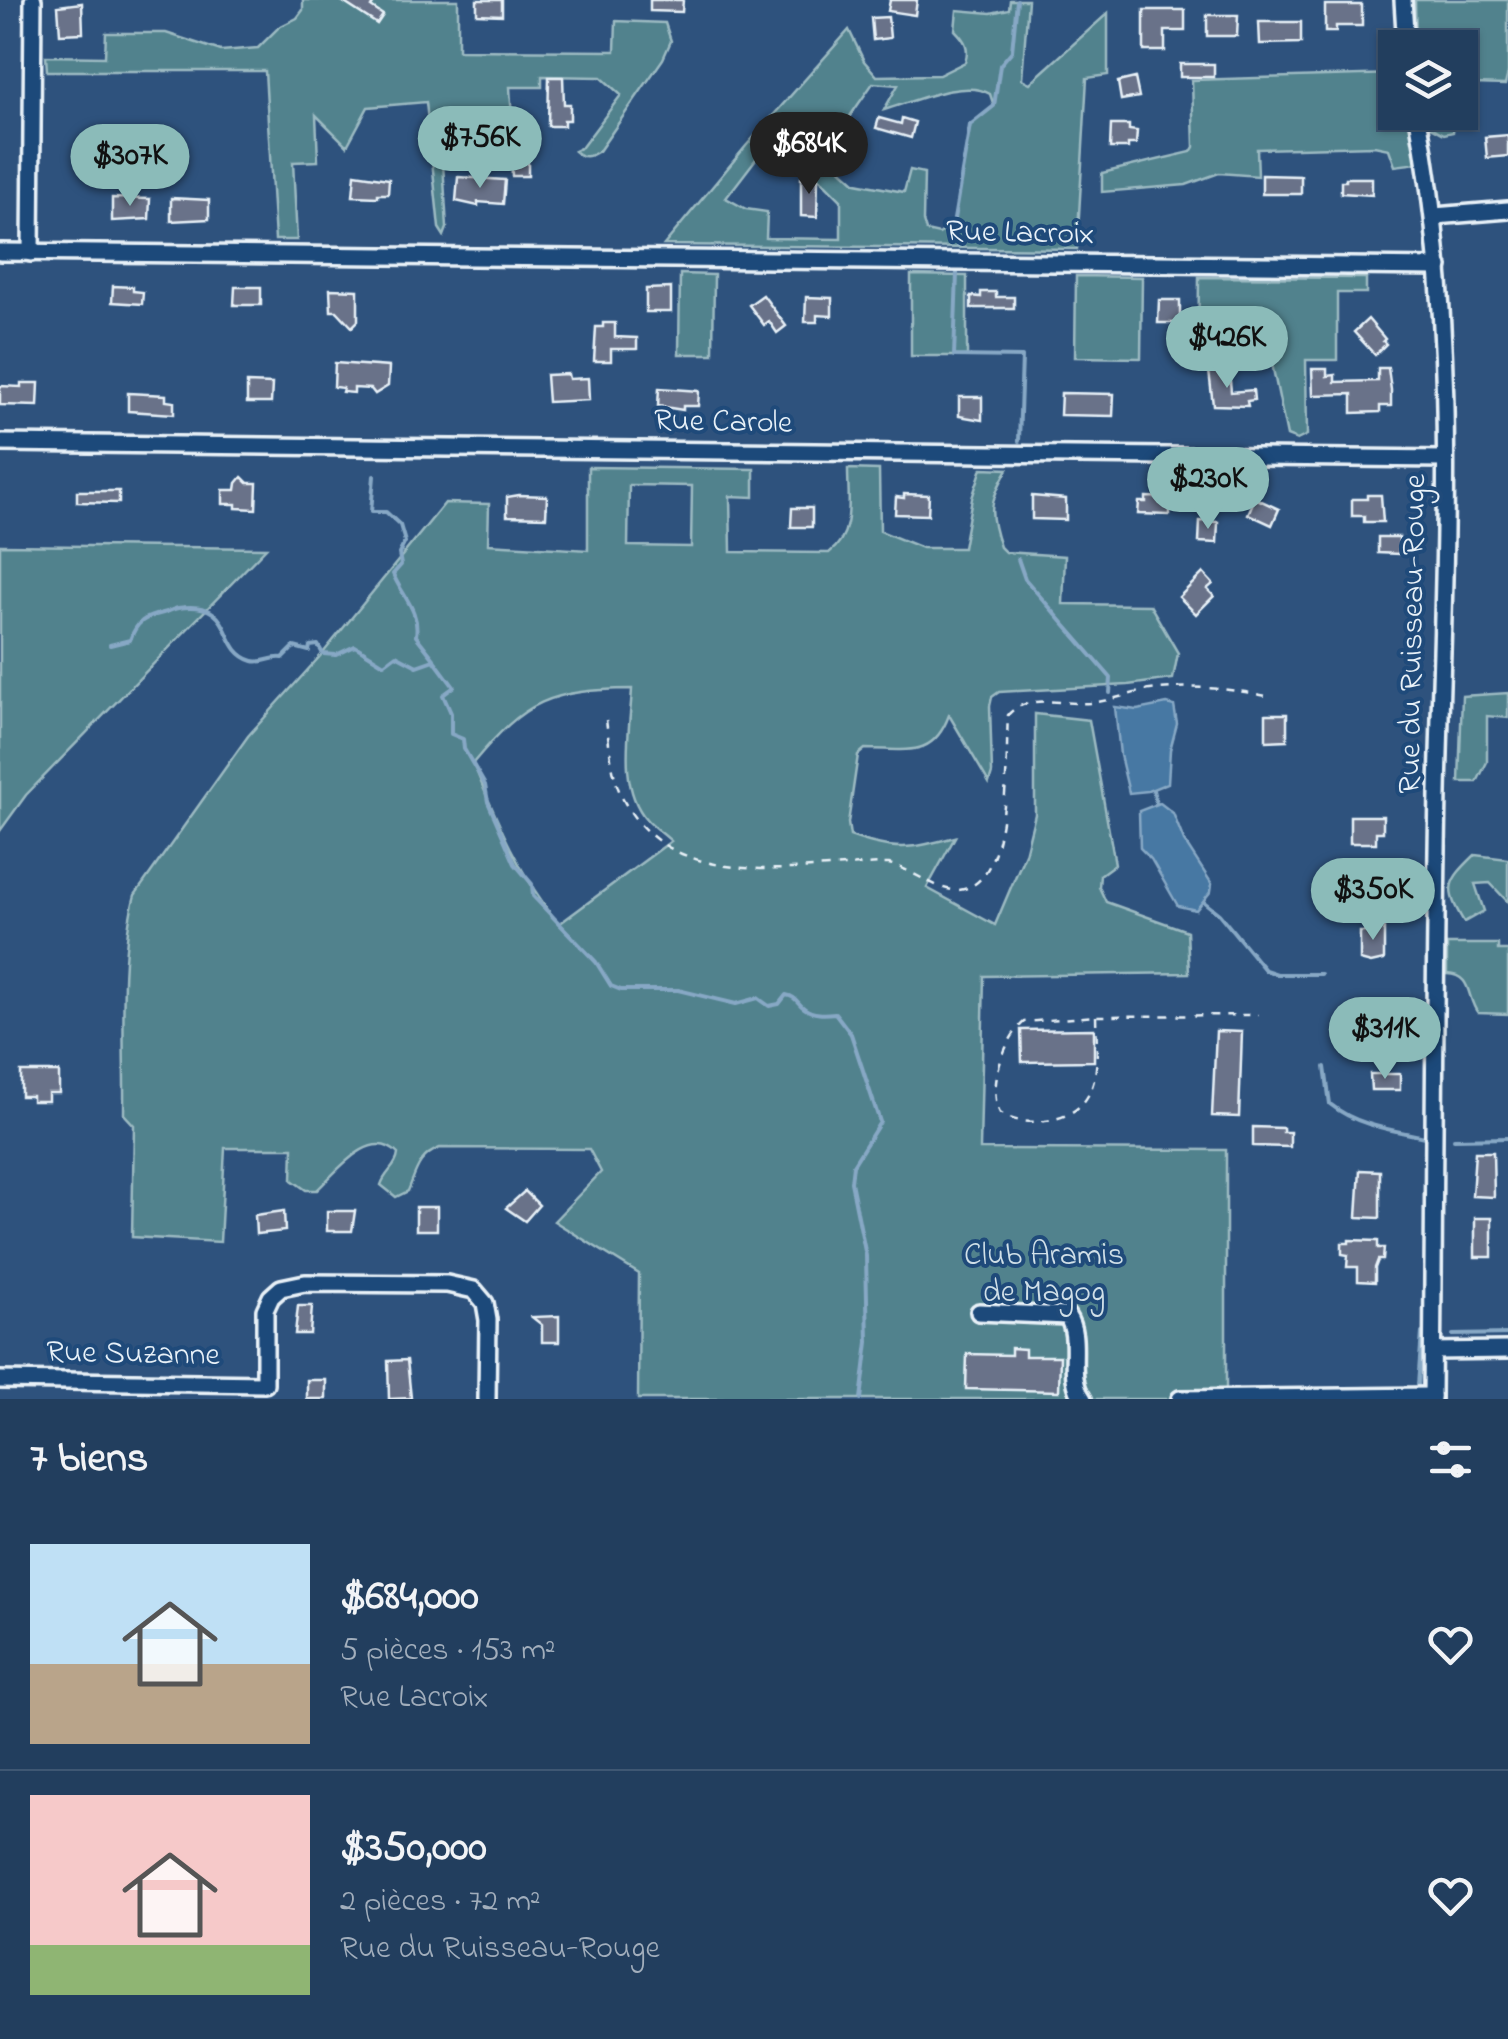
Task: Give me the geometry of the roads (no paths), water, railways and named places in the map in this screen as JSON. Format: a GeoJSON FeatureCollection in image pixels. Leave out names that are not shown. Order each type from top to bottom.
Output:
{"type":"FeatureCollection","features":[{"type":"Feature","properties":{"kind":"street"},"geometry":{"type":"LineString","coordinates":[[31,252],[33,0]]}},
{"type":"Feature","properties":{"kind":"street"},"geometry":{"type":"LineString","coordinates":[[1403,0],[1405,30]]}},
{"type":"Feature","properties":{"kind":"street","name":"Rue du Ruisseau-Rouge"},"geometry":{"type":"LineString","coordinates":[[1420,130],[1435,216],[1443,318],[1432,1397]]}},
{"type":"Feature","properties":{"kind":"street"},"geometry":{"type":"LineString","coordinates":[[1435,216],[1508,210]]}},
{"type":"Feature","properties":{"kind":"street","name":"Rue Lacroix"},"geometry":{"type":"LineString","coordinates":[[0,252],[1439,266]]}},
{"type":"Feature","properties":{"kind":"street","name":"Rue Carole"},"geometry":{"type":"LineString","coordinates":[[0,443],[1444,460]]}},
{"type":"Feature","properties":{"kind":"street","name":"Rue Suzanne"},"geometry":{"type":"LineString","coordinates":[[0,1380],[265,1392],[266,1310],[271,1297],[281,1288],[305,1283],[447,1284],[474,1290],[485,1303],[488,1399]]}},
{"type":"Feature","properties":{"kind":"street"},"geometry":{"type":"LineString","coordinates":[[980,1312],[1066,1316],[1072,1326],[1076,1388],[1083,1399]]}},
{"type":"Feature","properties":{"kind":"street"},"geometry":{"type":"LineString","coordinates":[[1433,1352],[1508,1350]]}},
{"type":"Feature","properties":{"kind":"street"},"geometry":{"type":"LineString","coordinates":[[1180,1399],[1432,1397]]}},
{"type":"Feature","properties":{"kind":"water"},"geometry":{"type":"Polygon","coordinates":[[[1174,706],[1177,724],[1168,783],[1129,793],[1115,707],[1137,710],[1174,706]]]}},
{"type":"Feature","properties":{"kind":"water"},"geometry":{"type":"Polygon","coordinates":[[[1160,803],[1173,813],[1184,841],[1212,884],[1196,910],[1178,906],[1151,859],[1140,848],[1139,811],[1160,803]]]}},
{"type":"Feature","properties":{"kind":"waterway"},"geometry":{"type":"LineString","coordinates":[[958,245],[953,225],[970,125],[994,106],[1000,65],[1012,51],[1017,0]]}},
{"type":"Feature","properties":{"kind":"waterway"},"geometry":{"type":"LineString","coordinates":[[957,273],[954,356],[1022,357],[1019,441]]}},
{"type":"Feature","properties":{"kind":"waterway"},"geometry":{"type":"LineString","coordinates":[[374,476],[371,512],[386,512],[400,525],[405,542],[399,554],[401,565],[393,574],[413,611],[416,636],[434,659]]}},
{"type":"Feature","properties":{"kind":"waterway"},"geometry":{"type":"LineString","coordinates":[[1018,559],[1025,579],[1111,678],[1110,693]]}},
{"type":"Feature","properties":{"kind":"waterway"},"geometry":{"type":"LineString","coordinates":[[110,645],[130,640],[146,618],[178,608],[197,607],[218,618],[234,647],[253,661],[283,658],[294,647],[309,651],[310,646],[318,645],[323,654],[336,655],[355,646],[384,664],[396,655],[417,666],[434,660],[454,687],[443,695],[451,713],[451,734],[463,739],[515,864],[532,884],[533,896],[596,962],[611,986],[621,990],[678,990],[736,1004],[758,998],[769,1006],[779,1004],[786,995],[811,1012],[835,1013],[851,1034],[880,1122],[853,1165],[851,1182],[866,1256],[868,1342],[861,1399]]}},
{"type":"Feature","properties":{"kind":"waterway"},"geometry":{"type":"LineString","coordinates":[[1153,790],[1156,803]]}},
{"type":"Feature","properties":{"kind":"waterway"},"geometry":{"type":"LineString","coordinates":[[1204,902],[1219,914],[1265,970],[1277,974],[1321,974]]}},
{"type":"Feature","properties":{"kind":"waterway"},"geometry":{"type":"LineString","coordinates":[[1325,1067],[1330,1104],[1375,1126],[1425,1137]]}},
{"type":"Feature","properties":{"kind":"waterway"},"geometry":{"type":"LineString","coordinates":[[1454,1139],[1508,1138]]}},
{"type":"Feature","properties":{"kind":"waterway"},"geometry":{"type":"LineString","coordinates":[[1418,1385],[1422,1333]]}},
{"type":"Feature","properties":{"kind":"waterway"},"geometry":{"type":"LineString","coordinates":[[1453,1335],[1508,1334]]}},
{"type":"Feature","properties":{"kind":"park label","name":"Club Aramis de Magog"},"geometry":{"type":"Point","coordinates":[1044,1274]}}]}
